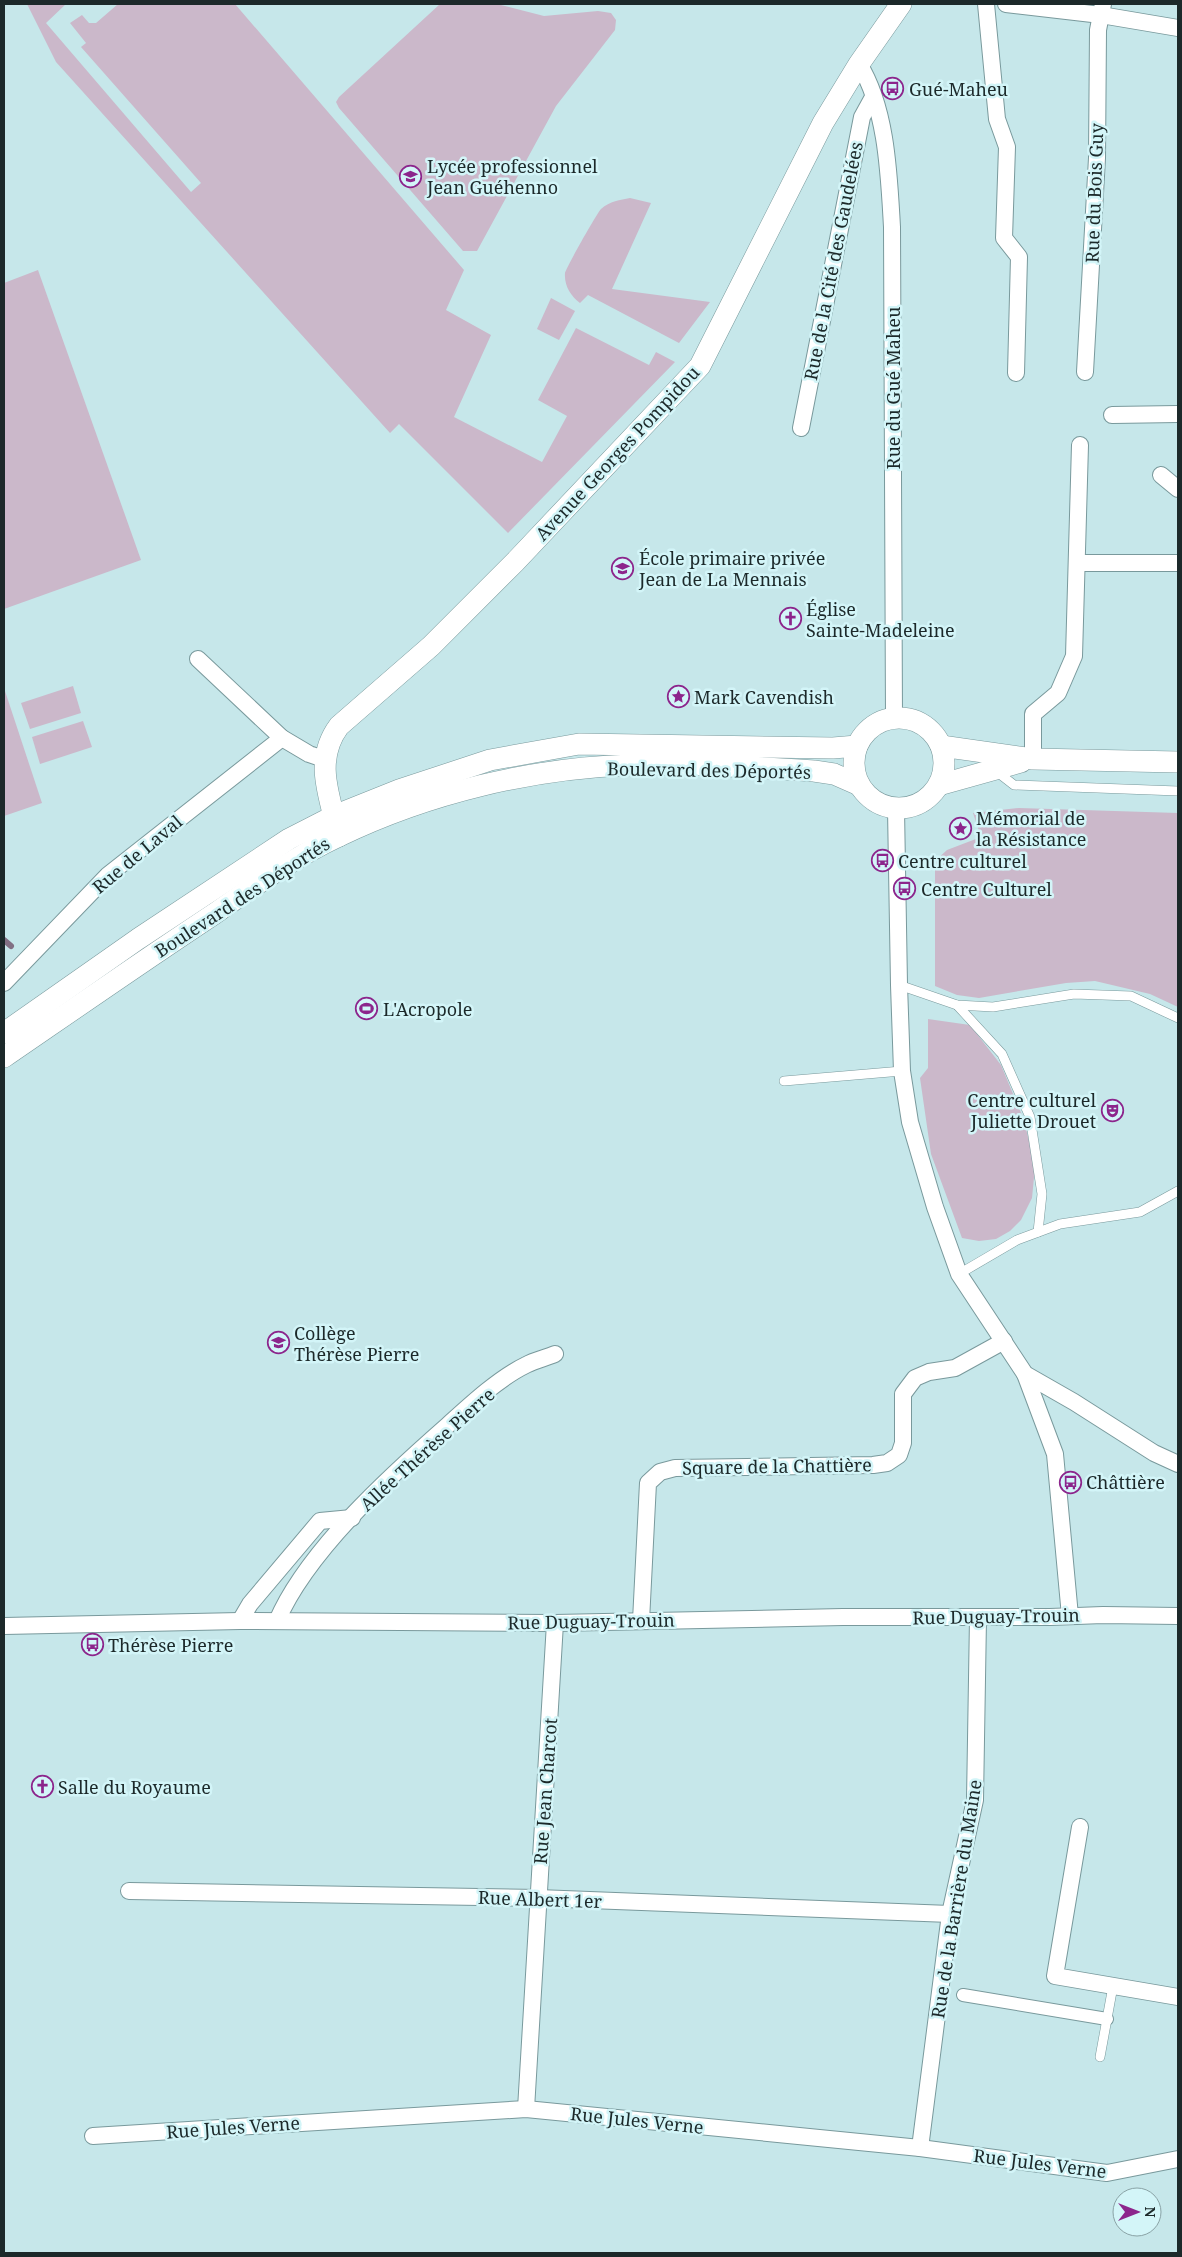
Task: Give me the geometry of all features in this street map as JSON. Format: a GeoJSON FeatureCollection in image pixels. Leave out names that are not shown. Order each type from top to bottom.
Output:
{"type":"FeatureCollection","features":[{"type":"Feature","properties":{"kind":"street","name":"Avenue Georges Pompidou"},"geometry":{"type":"LineString","coordinates":[[336,826],[324,768],[324,759],[331,737],[339,726],[431,646],[515,562],[700,366],[823,122],[859,64],[901,4]]}},
{"type":"Feature","properties":{"kind":"street"},"geometry":{"type":"LineString","coordinates":[[986,4],[996,119],[1007,147],[1004,238],[1019,257],[1016,373]]}},
{"type":"Feature","properties":{"kind":"street"},"geometry":{"type":"LineString","coordinates":[[1006,4],[1102,9],[1178,28]]}},
{"type":"Feature","properties":{"kind":"street","name":"Rue du Bois Guy"},"geometry":{"type":"LineString","coordinates":[[1085,372],[1097,158],[1098,30],[1102,9]]}},
{"type":"Feature","properties":{"kind":"street","name":"Rue du Gué Maheu"},"geometry":{"type":"LineString","coordinates":[[859,64],[868,78],[888,157],[892,227],[894,718]]}},
{"type":"Feature","properties":{"kind":"street","name":"Rue de la Cité des Gaudelées"},"geometry":{"type":"LineString","coordinates":[[801,428],[862,117],[873,97]]}},
{"type":"Feature","properties":{"kind":"street"},"geometry":{"type":"LineString","coordinates":[[1112,415],[1178,414]]}},
{"type":"Feature","properties":{"kind":"street"},"geometry":{"type":"LineString","coordinates":[[1033,759],[1033,714],[1058,693],[1074,656],[1080,445]]}},
{"type":"Feature","properties":{"kind":"street"},"geometry":{"type":"LineString","coordinates":[[1161,475],[1178,489]]}},
{"type":"Feature","properties":{"kind":"street"},"geometry":{"type":"LineString","coordinates":[[1078,563],[1178,563]]}},
{"type":"Feature","properties":{"kind":"street"},"geometry":{"type":"LineString","coordinates":[[198,659],[282,738],[309,754],[324,759]]}},
{"type":"Feature","properties":{"kind":"street"},"geometry":{"type":"LineString","coordinates":[[894,718],[908,719],[922,724],[934,734],[941,746],[944,766],[939,785],[928,798],[914,807],[896,809],[874,802],[859,785],[854,772],[857,746],[866,732],[878,723],[894,718]]}},
{"type":"Feature","properties":{"kind":"street","name":"Rue de Laval"},"geometry":{"type":"LineString","coordinates":[[4,982],[108,875],[282,738]]}},
{"type":"Feature","properties":{"kind":"street","name":"Boulevard des Déportés"},"geometry":{"type":"LineString","coordinates":[[4,1057],[270,876],[336,826],[377,798],[490,760],[579,744],[833,748],[857,746]]}},
{"type":"Feature","properties":{"kind":"street"},"geometry":{"type":"LineString","coordinates":[[941,746],[1033,759],[1178,762]]}},
{"type":"Feature","properties":{"kind":"street"},"geometry":{"type":"LineString","coordinates":[[939,785],[1033,759]]}},
{"type":"Feature","properties":{"kind":"street","name":"Boulevard des Déportés"},"geometry":{"type":"LineString","coordinates":[[4,1033],[138,939],[289,839],[336,826],[382,817],[458,791],[569,770],[632,765],[768,768],[834,774],[859,785]]}},
{"type":"Feature","properties":{"kind":"street"},"geometry":{"type":"LineString","coordinates":[[896,809],[902,1071],[910,1122],[935,1208],[959,1274],[1025,1374],[1055,1454],[1070,1616]]}},
{"type":"Feature","properties":{"kind":"street","name":"Square de la Chattière"},"geometry":{"type":"LineString","coordinates":[[641,1621],[648,1483],[660,1472],[674,1468],[873,1465],[887,1463],[899,1455],[903,1443],[903,1394],[915,1378],[930,1372],[955,1368],[1004,1341]]}},
{"type":"Feature","properties":{"kind":"street","name":"Allée Thérèse Pierre"},"geometry":{"type":"LineString","coordinates":[[277,1622],[286,1602],[310,1566],[352,1518],[425,1445],[480,1397],[526,1365],[555,1354]]}},
{"type":"Feature","properties":{"kind":"street"},"geometry":{"type":"LineString","coordinates":[[1025,1374],[1154,1453],[1178,1464]]}},
{"type":"Feature","properties":{"kind":"street","name":"Allée Thérèse Pierre"},"geometry":{"type":"LineString","coordinates":[[240,1621],[250,1604],[320,1522],[352,1518]]}},
{"type":"Feature","properties":{"kind":"street","name":"Rue Duguay-Trouin"},"geometry":{"type":"LineString","coordinates":[[4,1626],[240,1621],[555,1623],[844,1617],[1178,1616]]}},
{"type":"Feature","properties":{"kind":"street","name":"Rue de la Barrière du Maine"},"geometry":{"type":"LineString","coordinates":[[920,2148],[950,1914],[974,1800],[978,1618]]}},
{"type":"Feature","properties":{"kind":"street","name":"Rue Jean Charcot"},"geometry":{"type":"LineString","coordinates":[[526,2108],[555,1623]]}},
{"type":"Feature","properties":{"kind":"street"},"geometry":{"type":"LineString","coordinates":[[1080,1827],[1055,1976],[1178,1997]]}},
{"type":"Feature","properties":{"kind":"street","name":"Rue Albert 1er"},"geometry":{"type":"LineString","coordinates":[[129,1891],[538,1898],[950,1914]]}},
{"type":"Feature","properties":{"kind":"street"},"geometry":{"type":"LineString","coordinates":[[963,1995],[1107,2019]]}},
{"type":"Feature","properties":{"kind":"street","name":"Rue Jules Verne"},"geometry":{"type":"LineString","coordinates":[[93,2136],[526,2108],[920,2148],[1106,2173],[1178,2160]]}},
{"type":"Feature","properties":{"kind":"lane"},"geometry":{"type":"LineString","coordinates":[[994,769],[1014,785],[1178,791]]}},
{"type":"Feature","properties":{"kind":"lane"},"geometry":{"type":"LineString","coordinates":[[899,985],[956,1005],[993,1007],[1074,994],[1131,996],[1178,1018]]}},
{"type":"Feature","properties":{"kind":"lane"},"geometry":{"type":"LineString","coordinates":[[956,1005],[1002,1054],[1030,1117],[1042,1194],[1038,1232]]}},
{"type":"Feature","properties":{"kind":"lane"},"geometry":{"type":"LineString","coordinates":[[784,1081],[902,1071]]}},
{"type":"Feature","properties":{"kind":"lane"},"geometry":{"type":"LineString","coordinates":[[959,1274],[1017,1240],[1038,1232],[1060,1224],[1140,1212],[1178,1191]]}},
{"type":"Feature","properties":{"kind":"lane"},"geometry":{"type":"LineString","coordinates":[[1100,2057],[1113,1986]]}},
{"type":"Feature","properties":{"kind":"shaded area"},"geometry":{"type":"Polygon","coordinates":[[[27,4],[66,4],[46,23],[191,192],[201,183],[81,47],[86,43],[70,23],[82,15],[89,23],[96,23],[118,4],[235,4],[464,270],[446,310],[491,335],[454,417],[542,462],[567,416],[538,400],[576,328],[649,365],[656,352],[675,362],[508,533],[399,424],[390,433],[56,62],[27,4]]]}},
{"type":"Feature","properties":{"kind":"shaded area"},"geometry":{"type":"Polygon","coordinates":[[[440,4],[497,4],[544,16],[598,11],[611,13],[616,20],[615,30],[556,106],[477,251],[463,251],[339,108],[336,102],[339,97],[440,4]]]}},
{"type":"Feature","properties":{"kind":"shaded area"},"geometry":{"type":"Polygon","coordinates":[[[630,198],[651,203],[612,289],[710,302],[679,343],[588,295],[580,303],[571,294],[567,286],[565,273],[598,213],[608,204],[630,198]]]}},
{"type":"Feature","properties":{"kind":"shaded area"},"geometry":{"type":"Polygon","coordinates":[[[38,270],[141,560],[4,609],[4,283],[38,270]]]}},
{"type":"Feature","properties":{"kind":"shaded area"},"geometry":{"type":"Polygon","coordinates":[[[551,298],[575,311],[559,340],[537,329],[551,298]]]}},
{"type":"Feature","properties":{"kind":"shaded area"},"geometry":{"type":"Polygon","coordinates":[[[73,686],[81,713],[30,729],[21,703],[73,686]]]}},
{"type":"Feature","properties":{"kind":"shaded area"},"geometry":{"type":"Polygon","coordinates":[[[4,688],[42,803],[4,816],[4,688]]]}},
{"type":"Feature","properties":{"kind":"shaded area"},"geometry":{"type":"Polygon","coordinates":[[[83,721],[92,747],[40,764],[32,737],[83,721]]]}},
{"type":"Feature","properties":{"kind":"shaded area"},"geometry":{"type":"Polygon","coordinates":[[[1019,808],[1178,813],[1178,1007],[1150,994],[1095,981],[1066,983],[979,998],[957,995],[935,986],[935,861],[947,850],[981,837],[973,813],[1019,808]]]}},
{"type":"Feature","properties":{"kind":"shaded area"},"geometry":{"type":"Polygon","coordinates":[[[928,1019],[970,1025],[1001,1065],[1024,1120],[1035,1167],[1032,1198],[1021,1220],[1010,1231],[996,1239],[979,1241],[962,1238],[931,1154],[920,1078],[928,1068],[928,1019]]]}},
{"type":"Feature","properties":{"kind":"waterway"},"geometry":{"type":"LineString","coordinates":[[4,940],[11,946]]}},
{"type":"Feature","properties":{"kind":"place","name":"Gué-Maheu"},"geometry":{"type":"Point","coordinates":[893,89]}},
{"type":"Feature","properties":{"kind":"place","name":"Lycée professionnel Jean Guéhenno"},"geometry":{"type":"Point","coordinates":[411,176]}},
{"type":"Feature","properties":{"kind":"place","name":"École primaire privée Jean de La Mennais"},"geometry":{"type":"Point","coordinates":[623,568]}},
{"type":"Feature","properties":{"kind":"place","name":"Église Sainte-Madeleine"},"geometry":{"type":"Point","coordinates":[790,619]}},
{"type":"Feature","properties":{"kind":"place","name":"Mark Cavendish"},"geometry":{"type":"Point","coordinates":[678,697]}},
{"type":"Feature","properties":{"kind":"place","name":"Mémorial de la Résistance"},"geometry":{"type":"Point","coordinates":[960,828]}},
{"type":"Feature","properties":{"kind":"place","name":"Centre culturel"},"geometry":{"type":"Point","coordinates":[882,861]}},
{"type":"Feature","properties":{"kind":"place","name":"Centre Culturel"},"geometry":{"type":"Point","coordinates":[905,889]}},
{"type":"Feature","properties":{"kind":"place","name":"L'Acropole"},"geometry":{"type":"Point","coordinates":[367,1009]}},
{"type":"Feature","properties":{"kind":"place","name":"Centre culturel Juliette Drouet"},"geometry":{"type":"Point","coordinates":[1112,1110]}},
{"type":"Feature","properties":{"kind":"place","name":"Collège Thérèse Pierre"},"geometry":{"type":"Point","coordinates":[278,1343]}},
{"type":"Feature","properties":{"kind":"place","name":"Châttière"},"geometry":{"type":"Point","coordinates":[1070,1482]}},
{"type":"Feature","properties":{"kind":"place","name":"Thérèse Pierre"},"geometry":{"type":"Point","coordinates":[92,1645]}},
{"type":"Feature","properties":{"kind":"place","name":"Salle du Royaume"},"geometry":{"type":"Point","coordinates":[42,1787]}}]}
